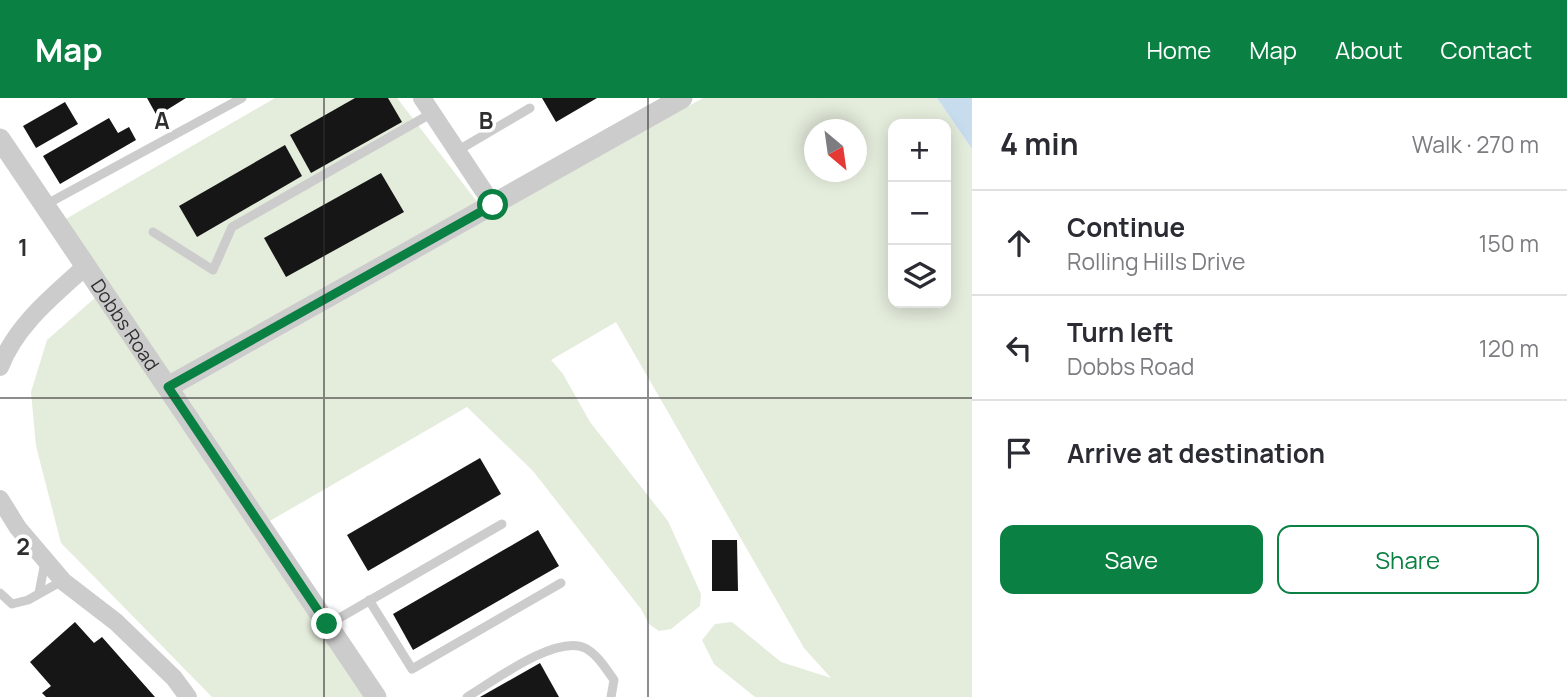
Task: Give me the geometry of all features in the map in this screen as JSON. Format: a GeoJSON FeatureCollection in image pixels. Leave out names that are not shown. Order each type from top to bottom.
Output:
{"type":"FeatureCollection","features":[{"type":"Feature","properties":{"kind":"street"},"geometry":{"type":"LineString","coordinates":[[168,387],[682,98]]}},
{"type":"Feature","properties":{"kind":"street"},"geometry":{"type":"LineString","coordinates":[[427,105],[493,205]]}},
{"type":"Feature","properties":{"kind":"street","name":"Dobbs Road"},"geometry":{"type":"LineString","coordinates":[[0,139],[376,697]]}},
{"type":"Feature","properties":{"kind":"street","name":"Dobbs Road"},"geometry":{"type":"LineString","coordinates":[[0,367],[8,346],[38,310],[86,266]]}},
{"type":"Feature","properties":{"kind":"street"},"geometry":{"type":"LineString","coordinates":[[0,499],[18,528],[62,581],[116,622],[174,678],[188,697]]}},
{"type":"Feature","properties":{"kind":"lane"},"geometry":{"type":"LineString","coordinates":[[44,205],[242,98]]}},
{"type":"Feature","properties":{"kind":"lane"},"geometry":{"type":"LineString","coordinates":[[153,232],[213,270],[232,227],[427,105]]}},
{"type":"Feature","properties":{"kind":"lane"},"geometry":{"type":"LineString","coordinates":[[457,151],[530,108]]}},
{"type":"Feature","properties":{"kind":"lane"},"geometry":{"type":"LineString","coordinates":[[327,624],[502,524]]}},
{"type":"Feature","properties":{"kind":"lane"},"geometry":{"type":"LineString","coordinates":[[39,593],[45,560]]}},
{"type":"Feature","properties":{"kind":"lane"},"geometry":{"type":"LineString","coordinates":[[0,593],[12,604],[28,600],[62,581]]}},
{"type":"Feature","properties":{"kind":"lane"},"geometry":{"type":"LineString","coordinates":[[369,600],[412,669],[561,583]]}},
{"type":"Feature","properties":{"kind":"lane"},"geometry":{"type":"LineString","coordinates":[[467,697],[538,655],[566,646],[584,648],[602,663],[614,680],[611,697]]}},
{"type":"Feature","properties":{"kind":"green space"},"geometry":{"type":"Polygon","coordinates":[[[275,98],[397,98],[478,203],[170,375],[64,220],[275,98]]]}},
{"type":"Feature","properties":{"kind":"green space"},"geometry":{"type":"Polygon","coordinates":[[[703,98],[937,98],[972,149],[972,697],[755,697],[714,664],[702,640],[715,624],[732,622],[781,662],[831,678],[804,648],[616,322],[551,360],[563,374],[590,422],[668,521],[701,594],[700,606],[671,629],[659,631],[649,624],[641,609],[533,471],[467,407],[268,522],[181,392],[703,98]]]}},
{"type":"Feature","properties":{"kind":"green space"},"geometry":{"type":"Polygon","coordinates":[[[96,297],[366,697],[212,697],[61,543],[36,446],[31,392],[47,340],[96,297]]]}},
{"type":"Feature","properties":{"kind":"water"},"geometry":{"type":"Polygon","coordinates":[[[937,98],[972,98],[972,149],[937,98]]]}},
{"type":"Feature","properties":{"kind":"building"},"geometry":{"type":"Polygon","coordinates":[[[147,98],[186,98],[157,116],[147,98]]]}},
{"type":"Feature","properties":{"kind":"building"},"geometry":{"type":"Polygon","coordinates":[[[355,98],[388,98],[402,122],[311,173],[290,135],[355,98]]]}},
{"type":"Feature","properties":{"kind":"building"},"geometry":{"type":"Polygon","coordinates":[[[542,98],[597,98],[556,122],[542,98]]]}},
{"type":"Feature","properties":{"kind":"building"},"geometry":{"type":"Polygon","coordinates":[[[65,102],[78,124],[36,148],[23,126],[65,102]]]}},
{"type":"Feature","properties":{"kind":"building"},"geometry":{"type":"Polygon","coordinates":[[[109,118],[118,133],[129,127],[136,140],[60,184],[43,156],[109,118]]]}},
{"type":"Feature","properties":{"kind":"building"},"geometry":{"type":"Polygon","coordinates":[[[285,145],[302,176],[197,237],[179,206],[285,145]]]}},
{"type":"Feature","properties":{"kind":"building"},"geometry":{"type":"Polygon","coordinates":[[[381,173],[404,212],[286,277],[264,238],[381,173]]]}},
{"type":"Feature","properties":{"kind":"building"},"geometry":{"type":"Polygon","coordinates":[[[480,458],[501,494],[368,571],[347,535],[480,458]]]}},
{"type":"Feature","properties":{"kind":"building"},"geometry":{"type":"Polygon","coordinates":[[[538,530],[559,566],[413,650],[393,614],[538,530]]]}},
{"type":"Feature","properties":{"kind":"building"},"geometry":{"type":"Polygon","coordinates":[[[712,540],[737,540],[738,591],[712,591],[712,540]]]}},
{"type":"Feature","properties":{"kind":"building"},"geometry":{"type":"Polygon","coordinates":[[[75,622],[94,643],[102,637],[155,697],[46,697],[42,693],[51,686],[30,662],[75,622]]]}},
{"type":"Feature","properties":{"kind":"building"},"geometry":{"type":"Polygon","coordinates":[[[540,663],[559,697],[480,697],[540,663]]]}},
{"type":"Feature","properties":{"kind":"route"},"geometry":{"type":"LineString","coordinates":[[327,624],[168,387],[493,205]]}}]}
